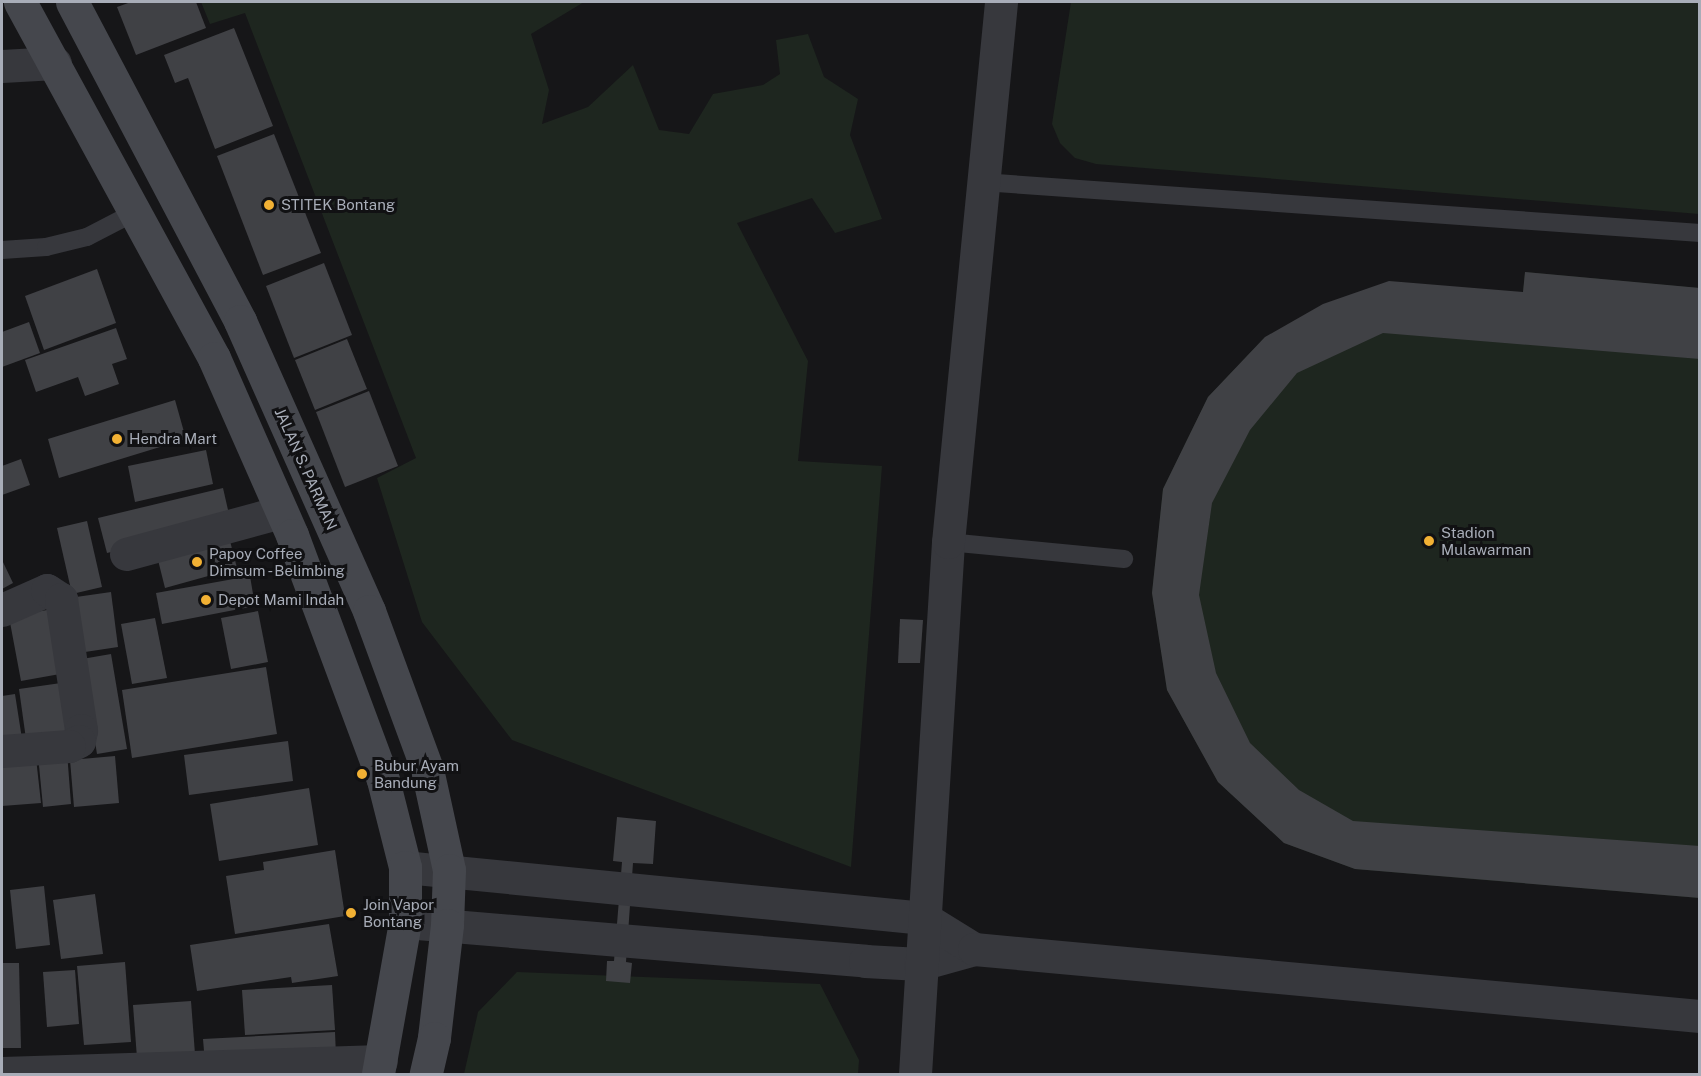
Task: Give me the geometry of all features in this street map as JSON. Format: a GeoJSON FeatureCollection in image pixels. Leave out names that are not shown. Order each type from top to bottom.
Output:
{"type":"FeatureCollection","features":[{"type":"Feature","properties":{"kind":"main road"},"geometry":{"type":"LineString","coordinates":[[20,2],[137,211],[214,357],[281,512],[355,697],[383,780],[405,867],[405,922],[379,1068]]}},
{"type":"Feature","properties":{"kind":"main road","name":"JALAN S. PARMAN"},"geometry":{"type":"LineString","coordinates":[[72,2],[240,321],[369,611],[427,769],[449,870],[447,925],[434,1038],[426,1074]]}},
{"type":"Feature","properties":{"kind":"street"},"geometry":{"type":"LineString","coordinates":[[915,1074],[920,964],[948,542],[1001,2]]}},
{"type":"Feature","properties":{"kind":"street"},"geometry":{"type":"LineString","coordinates":[[2,66],[55,63]]}},
{"type":"Feature","properties":{"kind":"street"},"geometry":{"type":"LineString","coordinates":[[126,554],[281,512]]}},
{"type":"Feature","properties":{"kind":"street"},"geometry":{"type":"LineString","coordinates":[[2,610],[47,590],[61,599],[81,730],[79,741],[69,747],[2,751]]}},
{"type":"Feature","properties":{"kind":"street"},"geometry":{"type":"LineString","coordinates":[[405,867],[924,918],[974,949]]}},
{"type":"Feature","properties":{"kind":"street"},"geometry":{"type":"LineString","coordinates":[[405,922],[920,964],[974,949],[1700,1016]]}},
{"type":"Feature","properties":{"kind":"street"},"geometry":{"type":"LineString","coordinates":[[2,1073],[379,1068]]}},
{"type":"Feature","properties":{"kind":"lane"},"geometry":{"type":"LineString","coordinates":[[982,182],[1700,233]]}},
{"type":"Feature","properties":{"kind":"lane"},"geometry":{"type":"LineString","coordinates":[[2,250],[46,248],[87,237],[137,211]]}},
{"type":"Feature","properties":{"kind":"lane"},"geometry":{"type":"LineString","coordinates":[[948,542],[1124,560]]}},
{"type":"Feature","properties":{"kind":"shaded area"},"geometry":{"type":"Polygon","coordinates":[[[201,2],[584,2],[531,34],[549,90],[542,124],[588,107],[633,65],[659,130],[689,134],[713,94],[763,85],[780,74],[776,40],[808,34],[824,77],[858,99],[850,135],[882,219],[835,233],[812,198],[737,223],[808,361],[798,461],[882,466],[851,867],[512,740],[422,622],[377,478],[416,458],[245,13],[210,24],[201,2]]]}},
{"type":"Feature","properties":{"kind":"shaded area"},"geometry":{"type":"Polygon","coordinates":[[[1071,2],[1699,2],[1699,214],[1096,164],[1075,158],[1060,143],[1052,124],[1071,2]]]}},
{"type":"Feature","properties":{"kind":"shaded area","name":"Stadion Mulawarman"},"geometry":{"type":"Polygon","coordinates":[[[1525,272],[1699,288],[1699,898],[1355,869],[1284,843],[1218,782],[1167,690],[1152,593],[1163,489],[1208,397],[1265,337],[1523,292],[1525,272]]]}},
{"type":"Feature","properties":{"kind":"shaded area"},"geometry":{"type":"Polygon","coordinates":[[[517,972],[820,984],[859,1060],[858,1074],[464,1074],[478,1012],[517,972]]]}},
{"type":"Feature","properties":{"kind":"building"},"geometry":{"type":"Polygon","coordinates":[[[131,2],[196,2],[206,28],[136,55],[117,7],[131,2]]]}},
{"type":"Feature","properties":{"kind":"building"},"geometry":{"type":"Polygon","coordinates":[[[234,28],[273,126],[215,149],[188,78],[175,83],[164,55],[234,28]]]}},
{"type":"Feature","properties":{"kind":"building","name":"STITEK Bontang"},"geometry":{"type":"Polygon","coordinates":[[[274,134],[321,253],[263,275],[217,156],[274,134]]]}},
{"type":"Feature","properties":{"kind":"building"},"geometry":{"type":"Polygon","coordinates":[[[324,263],[352,335],[294,358],[266,286],[324,263]]]}},
{"type":"Feature","properties":{"kind":"building"},"geometry":{"type":"Polygon","coordinates":[[[97,269],[116,323],[44,350],[25,296],[97,269]]]}},
{"type":"Feature","properties":{"kind":"building"},"geometry":{"type":"Polygon","coordinates":[[[1525,272],[1700,288],[1700,359],[1383,333],[1297,373],[1250,430],[1212,503],[1199,595],[1216,673],[1250,743],[1299,790],[1353,821],[1700,846],[1700,898],[1355,869],[1284,843],[1218,782],[1167,690],[1152,593],[1163,489],[1208,397],[1265,337],[1323,304],[1389,281],[1523,292],[1525,272]]]}},
{"type":"Feature","properties":{"kind":"building"},"geometry":{"type":"Polygon","coordinates":[[[29,322],[40,353],[2,367],[2,332],[29,322]]]}},
{"type":"Feature","properties":{"kind":"building"},"geometry":{"type":"Polygon","coordinates":[[[116,328],[127,359],[112,364],[119,384],[85,396],[78,377],[36,392],[25,360],[116,328]]]}},
{"type":"Feature","properties":{"kind":"building"},"geometry":{"type":"Polygon","coordinates":[[[347,339],[367,389],[315,410],[295,360],[347,339]]]}},
{"type":"Feature","properties":{"kind":"building"},"geometry":{"type":"Polygon","coordinates":[[[369,391],[398,466],[345,487],[316,412],[369,391]]]}},
{"type":"Feature","properties":{"kind":"building","name":"Hendra Mart"},"geometry":{"type":"Polygon","coordinates":[[[175,400],[186,439],[59,478],[48,439],[175,400]]]}},
{"type":"Feature","properties":{"kind":"building"},"geometry":{"type":"Polygon","coordinates":[[[206,450],[213,484],[135,502],[128,466],[206,450]]]}},
{"type":"Feature","properties":{"kind":"building"},"geometry":{"type":"Polygon","coordinates":[[[21,459],[30,485],[2,495],[2,466],[21,459]]]}},
{"type":"Feature","properties":{"kind":"building"},"geometry":{"type":"Polygon","coordinates":[[[223,488],[231,523],[107,553],[98,518],[223,488]]]}},
{"type":"Feature","properties":{"kind":"building"},"geometry":{"type":"Polygon","coordinates":[[[87,521],[102,587],[72,594],[57,528],[87,521]]]}},
{"type":"Feature","properties":{"kind":"building","name":"Papoy Coffee Dimsum - Belimbing"},"geometry":{"type":"Polygon","coordinates":[[[229,537],[237,568],[165,588],[157,556],[229,537]]]}},
{"type":"Feature","properties":{"kind":"building"},"geometry":{"type":"Polygon","coordinates":[[[2,560],[13,583],[2,589],[2,560]]]}},
{"type":"Feature","properties":{"kind":"building","name":"Depot Mami Indah"},"geometry":{"type":"Polygon","coordinates":[[[250,576],[255,606],[162,624],[156,593],[250,576]]]}},
{"type":"Feature","properties":{"kind":"building"},"geometry":{"type":"Polygon","coordinates":[[[111,592],[118,647],[85,652],[76,597],[111,592]]]}},
{"type":"Feature","properties":{"kind":"building"},"geometry":{"type":"Polygon","coordinates":[[[47,610],[60,674],[21,681],[9,617],[47,610]]]}},
{"type":"Feature","properties":{"kind":"building"},"geometry":{"type":"Polygon","coordinates":[[[258,611],[268,662],[231,669],[221,618],[258,611]]]}},
{"type":"Feature","properties":{"kind":"building"},"geometry":{"type":"Polygon","coordinates":[[[155,618],[167,678],[132,684],[121,624],[155,618]]]}},
{"type":"Feature","properties":{"kind":"building"},"geometry":{"type":"Polygon","coordinates":[[[900,619],[923,620],[920,663],[898,663],[900,619]]]}},
{"type":"Feature","properties":{"kind":"building"},"geometry":{"type":"Polygon","coordinates":[[[111,654],[127,749],[97,754],[82,659],[111,654]]]}},
{"type":"Feature","properties":{"kind":"building"},"geometry":{"type":"Polygon","coordinates":[[[266,667],[277,734],[132,758],[122,690],[266,667]]]}},
{"type":"Feature","properties":{"kind":"building"},"geometry":{"type":"Polygon","coordinates":[[[61,683],[68,733],[26,739],[19,689],[61,683]]]}},
{"type":"Feature","properties":{"kind":"building"},"geometry":{"type":"Polygon","coordinates":[[[15,694],[22,739],[2,742],[2,696],[15,694]]]}},
{"type":"Feature","properties":{"kind":"building"},"geometry":{"type":"Polygon","coordinates":[[[288,741],[293,781],[189,795],[184,755],[288,741]]]}},
{"type":"Feature","properties":{"kind":"building"},"geometry":{"type":"Polygon","coordinates":[[[67,752],[71,804],[43,807],[38,755],[67,752]]]}},
{"type":"Feature","properties":{"kind":"building"},"geometry":{"type":"Polygon","coordinates":[[[2,755],[36,758],[41,803],[2,806],[2,755]]]}},
{"type":"Feature","properties":{"kind":"building"},"geometry":{"type":"Polygon","coordinates":[[[115,756],[119,803],[74,807],[70,760],[115,756]]]}},
{"type":"Feature","properties":{"kind":"building"},"geometry":{"type":"Polygon","coordinates":[[[309,788],[318,845],[219,861],[210,804],[309,788]]]}},
{"type":"Feature","properties":{"kind":"building"},"geometry":{"type":"Polygon","coordinates":[[[617,817],[656,821],[653,864],[633,863],[626,962],[632,963],[630,983],[606,981],[607,961],[614,961],[622,862],[613,861],[617,817]]]}},
{"type":"Feature","properties":{"kind":"building"},"geometry":{"type":"Polygon","coordinates":[[[335,850],[345,916],[235,934],[226,876],[264,870],[263,862],[335,850]]]}},
{"type":"Feature","properties":{"kind":"building"},"geometry":{"type":"Polygon","coordinates":[[[44,886],[50,945],[16,949],[10,890],[44,886]]]}},
{"type":"Feature","properties":{"kind":"building"},"geometry":{"type":"Polygon","coordinates":[[[95,894],[103,954],[61,959],[53,900],[95,894]]]}},
{"type":"Feature","properties":{"kind":"building"},"geometry":{"type":"Polygon","coordinates":[[[329,924],[338,976],[292,983],[291,977],[197,991],[190,945],[329,924]]]}},
{"type":"Feature","properties":{"kind":"building"},"geometry":{"type":"Polygon","coordinates":[[[125,962],[131,1042],[84,1045],[77,966],[125,962]]]}},
{"type":"Feature","properties":{"kind":"building"},"geometry":{"type":"Polygon","coordinates":[[[2,963],[19,963],[21,1048],[2,1048],[2,963]]]}},
{"type":"Feature","properties":{"kind":"building"},"geometry":{"type":"Polygon","coordinates":[[[75,970],[79,1024],[47,1027],[43,972],[75,970]]]}},
{"type":"Feature","properties":{"kind":"building"},"geometry":{"type":"Polygon","coordinates":[[[332,985],[335,1030],[245,1035],[242,990],[332,985]]]}},
{"type":"Feature","properties":{"kind":"building"},"geometry":{"type":"Polygon","coordinates":[[[191,1001],[195,1054],[137,1058],[133,1005],[191,1001]]]}},
{"type":"Feature","properties":{"kind":"building"},"geometry":{"type":"Polygon","coordinates":[[[335,1032],[336,1056],[205,1063],[203,1039],[335,1032]]]}},
{"type":"Feature","properties":{"kind":"place","name":"STITEK Bontang"},"geometry":{"type":"Point","coordinates":[269,205]}},
{"type":"Feature","properties":{"kind":"place","name":"Hendra Mart"},"geometry":{"type":"Point","coordinates":[117,439]}},
{"type":"Feature","properties":{"kind":"place","name":"Stadion Mulawarman"},"geometry":{"type":"Point","coordinates":[1429,541]}},
{"type":"Feature","properties":{"kind":"place","name":"Papoy Coffee Dimsum - Belimbing"},"geometry":{"type":"Point","coordinates":[197,562]}},
{"type":"Feature","properties":{"kind":"place","name":"Depot Mami Indah"},"geometry":{"type":"Point","coordinates":[206,600]}},
{"type":"Feature","properties":{"kind":"place","name":"Bubur Ayam Bandung"},"geometry":{"type":"Point","coordinates":[362,774]}},
{"type":"Feature","properties":{"kind":"place","name":"Join Vapor Bontang"},"geometry":{"type":"Point","coordinates":[351,913]}}]}
